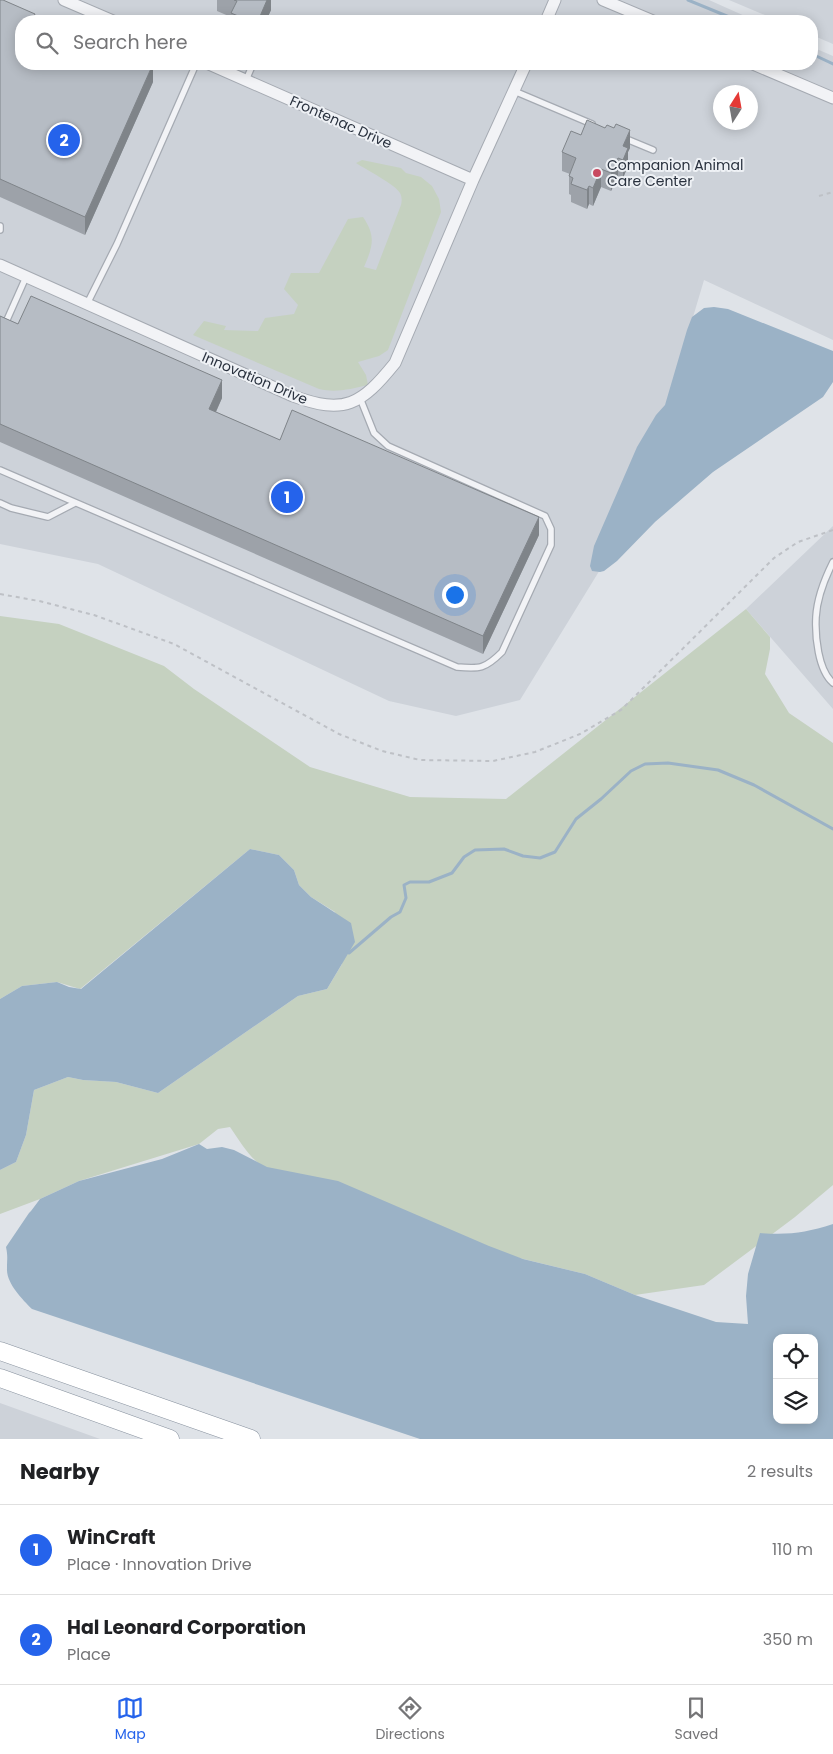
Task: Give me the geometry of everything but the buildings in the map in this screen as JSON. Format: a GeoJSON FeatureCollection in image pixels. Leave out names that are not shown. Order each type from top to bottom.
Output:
{"type":"FeatureCollection","features":[{"type":"Feature","properties":{"kind":"highway"},"geometry":{"type":"LineString","coordinates":[[0,1351],[251,1439]]}},
{"type":"Feature","properties":{"kind":"highway"},"geometry":{"type":"LineString","coordinates":[[0,1378],[170,1439]]}},
{"type":"Feature","properties":{"kind":"street"},"geometry":{"type":"LineString","coordinates":[[64,0],[98,15]]}},
{"type":"Feature","properties":{"kind":"street"},"geometry":{"type":"LineString","coordinates":[[549,15],[555,0]]}},
{"type":"Feature","properties":{"kind":"street"},"geometry":{"type":"LineString","coordinates":[[603,0],[639,15]]}},
{"type":"Feature","properties":{"kind":"street","name":"Frontenac Drive"},"geometry":{"type":"LineString","coordinates":[[223,70],[473,180]]}},
{"type":"Feature","properties":{"kind":"street","name":"Innovation Drive"},"geometry":{"type":"LineString","coordinates":[[0,266],[293,396],[316,404],[338,406],[360,398],[378,384],[395,363],[473,180],[523,70]]}},
{"type":"Feature","properties":{"kind":"street"},"geometry":{"type":"LineString","coordinates":[[767,70],[833,98]]}},
{"type":"Feature","properties":{"kind":"lane"},"geometry":{"type":"LineString","coordinates":[[87,304],[121,236],[193,70]]}},
{"type":"Feature","properties":{"kind":"lane"},"geometry":{"type":"LineString","coordinates":[[246,80],[250,70]]}},
{"type":"Feature","properties":{"kind":"lane"},"geometry":{"type":"LineString","coordinates":[[514,90],[601,128]]}},
{"type":"Feature","properties":{"kind":"lane"},"geometry":{"type":"LineString","coordinates":[[618,135],[653,150]]}},
{"type":"Feature","properties":{"kind":"lane"},"geometry":{"type":"LineString","coordinates":[[6,322],[26,277]]}},
{"type":"Feature","properties":{"kind":"lane"},"geometry":{"type":"LineString","coordinates":[[0,470],[456,667],[475,669],[490,664],[502,652],[551,545],[551,529],[545,516],[388,446],[374,433],[360,398]]}},
{"type":"Feature","properties":{"kind":"lane"},"geometry":{"type":"LineString","coordinates":[[0,503],[11,508],[48,517],[74,503]]}},
{"type":"Feature","properties":{"kind":"lane"},"geometry":{"type":"LineString","coordinates":[[833,562],[825,578],[816,617],[819,658],[829,679],[833,683]]}},
{"type":"Feature","properties":{"kind":"path"},"geometry":{"type":"LineString","coordinates":[[820,196],[833,192]]}},
{"type":"Feature","properties":{"kind":"path"},"geometry":{"type":"LineString","coordinates":[[0,594],[39,601],[94,615],[174,644],[339,734],[382,751],[420,760],[493,761],[535,752],[580,734],[621,710],[774,558],[798,542],[833,530]]}},
{"type":"Feature","properties":{"kind":"shaded area"},"geometry":{"type":"Polygon","coordinates":[[[0,0],[709,0],[743,15],[15,15],[15,70],[818,70],[818,50],[833,56],[833,340],[704,280],[639,499],[606,560],[520,700],[456,716],[389,701],[98,564],[0,544],[0,0]]]}},
{"type":"Feature","properties":{"kind":"shaded area"},"geometry":{"type":"Polygon","coordinates":[[[729,0],[833,0],[833,44],[818,38],[818,15],[765,15],[729,0]]]}},
{"type":"Feature","properties":{"kind":"shaded area"},"geometry":{"type":"Polygon","coordinates":[[[833,526],[833,709],[746,609],[833,526]]]}},
{"type":"Feature","properties":{"kind":"shaded area"},"geometry":{"type":"Polygon","coordinates":[[[0,1403],[100,1439],[0,1439],[0,1403]]]}},
{"type":"Feature","properties":{"kind":"green space"},"geometry":{"type":"Polygon","coordinates":[[[362,160],[401,168],[406,173],[421,177],[432,186],[439,199],[441,212],[388,350],[379,356],[358,362],[366,375],[368,385],[337,391],[319,389],[193,335],[204,321],[226,326],[224,330],[258,331],[265,318],[294,314],[298,305],[284,289],[291,273],[319,273],[348,219],[363,217],[367,224],[372,241],[364,267],[376,270],[401,205],[401,198],[400,193],[393,186],[356,163],[362,160]]]}},
{"type":"Feature","properties":{"kind":"green space"},"geometry":{"type":"Polygon","coordinates":[[[746,609],[770,637],[770,649],[765,674],[789,713],[833,743],[833,1185],[795,1217],[704,1285],[635,1295],[585,1274],[503,1254],[263,1166],[249,1154],[230,1127],[218,1129],[199,1144],[79,1181],[40,1199],[0,1214],[0,1170],[16,1162],[26,1135],[34,1090],[68,1077],[116,1082],[158,1093],[298,996],[327,989],[342,964],[335,912],[311,897],[299,885],[294,870],[279,855],[250,849],[80,989],[57,982],[22,986],[0,999],[0,616],[59,624],[164,666],[194,689],[310,767],[410,797],[506,799],[746,609]]]}},
{"type":"Feature","properties":{"kind":"water"},"geometry":{"type":"Polygon","coordinates":[[[704,308],[728,309],[833,351],[833,382],[823,397],[713,472],[655,522],[617,561],[604,571],[592,571],[590,566],[594,546],[637,447],[656,415],[665,405],[692,317],[704,308]]]}},
{"type":"Feature","properties":{"kind":"water"},"geometry":{"type":"Polygon","coordinates":[[[250,849],[279,855],[294,870],[299,885],[311,897],[351,923],[355,942],[327,989],[298,996],[158,1093],[116,1082],[68,1077],[34,1090],[26,1135],[16,1162],[0,1170],[0,999],[22,986],[57,982],[81,989],[250,849]]]}},
{"type":"Feature","properties":{"kind":"water"},"geometry":{"type":"Polygon","coordinates":[[[199,1144],[207,1149],[222,1147],[234,1150],[267,1167],[338,1181],[523,1259],[585,1274],[635,1295],[716,1322],[748,1324],[746,1296],[748,1274],[760,1233],[797,1233],[833,1224],[833,1439],[420,1439],[32,1309],[15,1290],[9,1279],[7,1274],[6,1247],[40,1199],[79,1181],[162,1159],[199,1144]]]}},
{"type":"Feature","properties":{"kind":"waterway"},"geometry":{"type":"LineString","coordinates":[[688,0],[724,15]]}},
{"type":"Feature","properties":{"kind":"waterway"},"geometry":{"type":"LineString","coordinates":[[818,57],[833,64]]}},
{"type":"Feature","properties":{"kind":"waterway"},"geometry":{"type":"LineString","coordinates":[[349,953],[391,917],[400,912],[406,898],[404,885],[410,882],[429,882],[452,873],[464,857],[475,850],[504,849],[523,856],[540,858],[555,852],[576,819],[631,771],[645,764],[668,763],[718,770],[754,785],[833,829]]}},
{"type":"Feature","properties":{"kind":"place","name":"Hal Leonard Corporation"},"geometry":{"type":"Point","coordinates":[64,140]}},
{"type":"Feature","properties":{"kind":"place","name":"Companion Animal Care Center"},"geometry":{"type":"Point","coordinates":[597,173]}},
{"type":"Feature","properties":{"kind":"place","name":"WinCraft"},"geometry":{"type":"Point","coordinates":[287,497]}}]}
